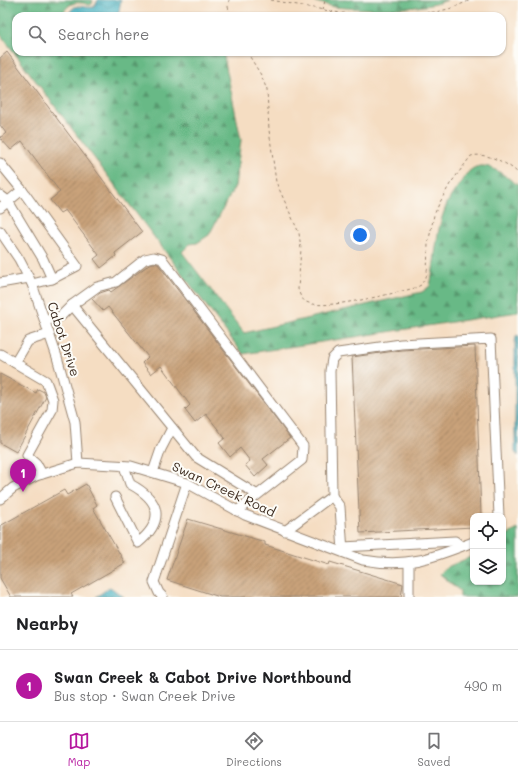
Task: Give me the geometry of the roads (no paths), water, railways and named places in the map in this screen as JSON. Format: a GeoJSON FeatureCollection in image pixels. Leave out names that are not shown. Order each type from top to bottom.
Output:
{"type":"FeatureCollection","features":[{"type":"Feature","properties":{"kind":"street"},"geometry":{"type":"LineString","coordinates":[[0,163],[22,190],[77,266],[52,278],[0,283]]}},
{"type":"Feature","properties":{"kind":"street"},"geometry":{"type":"LineString","coordinates":[[0,208],[22,190]]}},
{"type":"Feature","properties":{"kind":"street"},"geometry":{"type":"LineString","coordinates":[[0,195],[8,201],[43,259],[52,278]]}},
{"type":"Feature","properties":{"kind":"street","name":"Cabot Drive"},"geometry":{"type":"LineString","coordinates":[[0,232],[19,259],[30,281],[45,322],[75,422],[78,463]]}},
{"type":"Feature","properties":{"kind":"street"},"geometry":{"type":"LineString","coordinates":[[45,322],[61,316],[72,305],[97,286],[116,282],[145,259],[154,257],[162,259],[303,446],[302,460],[256,494],[237,511]]}},
{"type":"Feature","properties":{"kind":"street"},"geometry":{"type":"LineString","coordinates":[[72,305],[196,457],[256,494]]}},
{"type":"Feature","properties":{"kind":"street"},"geometry":{"type":"LineString","coordinates":[[15,363],[28,341],[49,334]]}},
{"type":"Feature","properties":{"kind":"street"},"geometry":{"type":"LineString","coordinates":[[461,546],[455,542],[343,550],[340,507],[332,496],[330,371],[332,359],[338,353],[401,344],[491,339],[499,513]]}},
{"type":"Feature","properties":{"kind":"street"},"geometry":{"type":"LineString","coordinates":[[0,354],[46,381],[52,400],[52,410],[27,455],[36,463],[42,474]]}},
{"type":"Feature","properties":{"kind":"street"},"geometry":{"type":"LineString","coordinates":[[153,472],[161,449],[172,428]]}},
{"type":"Feature","properties":{"kind":"street"},"geometry":{"type":"LineString","coordinates":[[0,499],[13,488],[42,474],[78,463]]}},
{"type":"Feature","properties":{"kind":"street","name":"Swan Creek Road"},"geometry":{"type":"LineString","coordinates":[[78,463],[124,466],[153,472],[187,483],[237,511],[285,531],[343,550],[363,560],[384,564],[409,563],[429,559],[470,543]]}},
{"type":"Feature","properties":{"kind":"street"},"geometry":{"type":"LineString","coordinates":[[115,497],[138,543],[150,533],[156,516],[156,508],[150,498],[142,490],[130,484],[124,466]]}},
{"type":"Feature","properties":{"kind":"street"},"geometry":{"type":"LineString","coordinates":[[164,597],[159,594],[154,582],[187,483]]}},
{"type":"Feature","properties":{"kind":"street"},"geometry":{"type":"LineString","coordinates":[[285,531],[332,496]]}},
{"type":"Feature","properties":{"kind":"street"},"geometry":{"type":"LineString","coordinates":[[409,563],[409,597]]}},
{"type":"Feature","properties":{"kind":"water"},"geometry":{"type":"Polygon","coordinates":[[[98,0],[121,0],[119,12],[70,12],[73,8],[79,6],[94,7],[98,0]]]}},
{"type":"Feature","properties":{"kind":"water"},"geometry":{"type":"Polygon","coordinates":[[[518,335],[518,456],[515,452],[515,343],[516,336],[518,335]]]}},
{"type":"Feature","properties":{"kind":"water"},"geometry":{"type":"Polygon","coordinates":[[[110,587],[124,597],[96,597],[110,587]]]}},
{"type":"Feature","properties":{"kind":"place","name":"Swan Creek & Cabot Drive Northbound"},"geometry":{"type":"Point","coordinates":[23,492]}}]}
